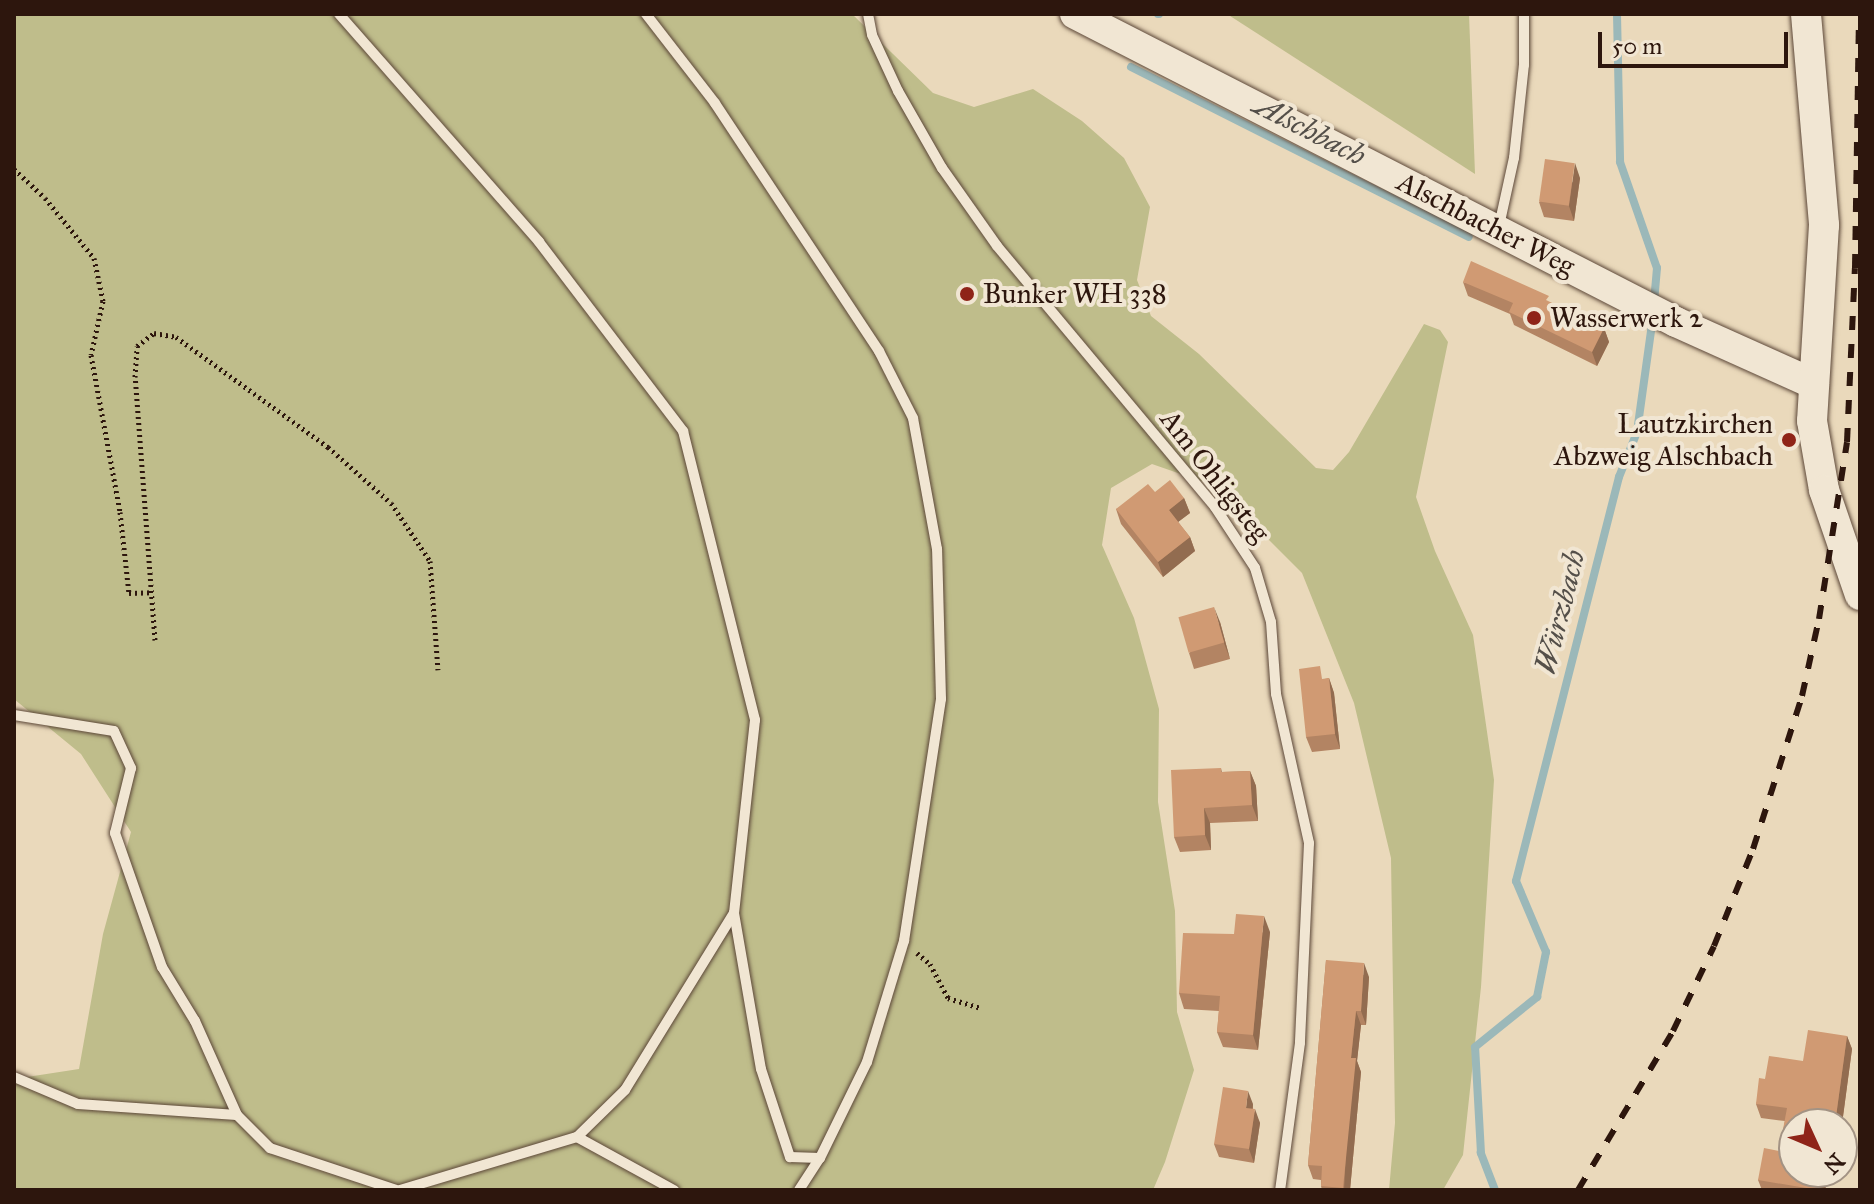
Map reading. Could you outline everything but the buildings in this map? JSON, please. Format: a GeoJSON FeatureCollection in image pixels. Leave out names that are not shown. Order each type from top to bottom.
{"type":"FeatureCollection","features":[{"type":"Feature","properties":{"kind":"street","name":"Alschbacher Weg"},"geometry":{"type":"LineString","coordinates":[[1075,14],[1676,322],[1814,384]]}},
{"type":"Feature","properties":{"kind":"street"},"geometry":{"type":"LineString","coordinates":[[1806,14],[1824,225],[1812,421],[1824,490],[1860,595]]}},
{"type":"Feature","properties":{"kind":"lane"},"geometry":{"type":"LineString","coordinates":[[339,14],[539,242],[683,431],[755,720],[734,913],[761,1069],[790,1157],[820,1158]]}},
{"type":"Feature","properties":{"kind":"lane"},"geometry":{"type":"LineString","coordinates":[[646,14],[715,103],[879,351],[913,418],[937,549],[941,699],[904,941],[867,1062],[820,1158],[799,1190]]}},
{"type":"Feature","properties":{"kind":"lane","name":"Am Ohligsteg"},"geometry":{"type":"LineString","coordinates":[[868,14],[872,35],[898,91],[942,168],[997,246],[1215,507],[1255,568],[1271,622],[1276,694],[1309,843],[1310,886],[1300,1043],[1280,1190]]}},
{"type":"Feature","properties":{"kind":"lane"},"geometry":{"type":"LineString","coordinates":[[1498,230],[1514,158],[1524,65],[1524,14]]}},
{"type":"Feature","properties":{"kind":"lane"},"geometry":{"type":"LineString","coordinates":[[14,715],[114,731],[131,768],[115,833],[162,967],[195,1021],[237,1115],[270,1148],[398,1190],[577,1137],[625,1090],[734,913]]}},
{"type":"Feature","properties":{"kind":"lane"},"geometry":{"type":"LineString","coordinates":[[14,1077],[78,1104],[237,1115]]}},
{"type":"Feature","properties":{"kind":"lane"},"geometry":{"type":"LineString","coordinates":[[577,1137],[674,1190]]}},
{"type":"Feature","properties":{"kind":"path"},"geometry":{"type":"LineString","coordinates":[[14,169],[45,198],[94,258],[103,301],[91,355],[120,512],[129,593],[153,592]]}},
{"type":"Feature","properties":{"kind":"path"},"geometry":{"type":"LineString","coordinates":[[155,640],[135,377],[137,346],[154,333],[176,337],[328,447],[391,503],[430,561],[438,670]]}},
{"type":"Feature","properties":{"kind":"path"},"geometry":{"type":"LineString","coordinates":[[904,941],[930,964],[948,998],[980,1008]]}},
{"type":"Feature","properties":{"kind":"shaded area"},"geometry":{"type":"Polygon","coordinates":[[[14,14],[852,14],[933,93],[974,107],[1033,89],[1082,121],[1124,158],[1150,207],[1137,280],[1151,316],[1199,354],[1316,468],[1333,470],[1349,452],[1424,324],[1440,330],[1448,342],[1416,497],[1435,551],[1473,635],[1494,780],[1481,987],[1463,1155],[1443,1190],[1389,1190],[1395,1123],[1391,858],[1354,703],[1302,573],[1215,486],[1152,464],[1111,488],[1102,545],[1134,618],[1159,709],[1158,802],[1175,911],[1177,1012],[1194,1070],[1153,1190],[14,1190],[14,1079],[79,1069],[103,934],[131,832],[81,754],[14,699],[14,14]]]}},
{"type":"Feature","properties":{"kind":"shaded area"},"geometry":{"type":"Polygon","coordinates":[[[1227,14],[1469,14],[1475,174],[1227,14]]]}},
{"type":"Feature","properties":{"kind":"waterway","name":"Würzbach"},"geometry":{"type":"LineString","coordinates":[[1617,14],[1620,162],[1657,268],[1654,303]]}},
{"type":"Feature","properties":{"kind":"waterway","name":"Alschbach"},"geometry":{"type":"LineString","coordinates":[[1131,67],[1469,237]]}},
{"type":"Feature","properties":{"kind":"waterway","name":"Würzbach"},"geometry":{"type":"LineString","coordinates":[[1495,1190],[1481,1153],[1475,1047],[1537,997],[1546,952],[1516,881],[1619,477],[1637,432],[1653,316]]}},
{"type":"Feature","properties":{"kind":"railway"},"geometry":{"type":"LineString","coordinates":[[1578,1190],[1673,1031],[1714,946],[1753,849],[1802,696],[1819,619],[1847,442],[1855,268],[1859,14]]}},
{"type":"Feature","properties":{"kind":"place","name":"Bunker WH 338"},"geometry":{"type":"Point","coordinates":[967,294]}},
{"type":"Feature","properties":{"kind":"place","name":"Wasserwerk 2"},"geometry":{"type":"Point","coordinates":[1534,318]}},
{"type":"Feature","properties":{"kind":"place","name":"Lautzkirchen Abzweig Alschbach"},"geometry":{"type":"Point","coordinates":[1789,440]}}]}
